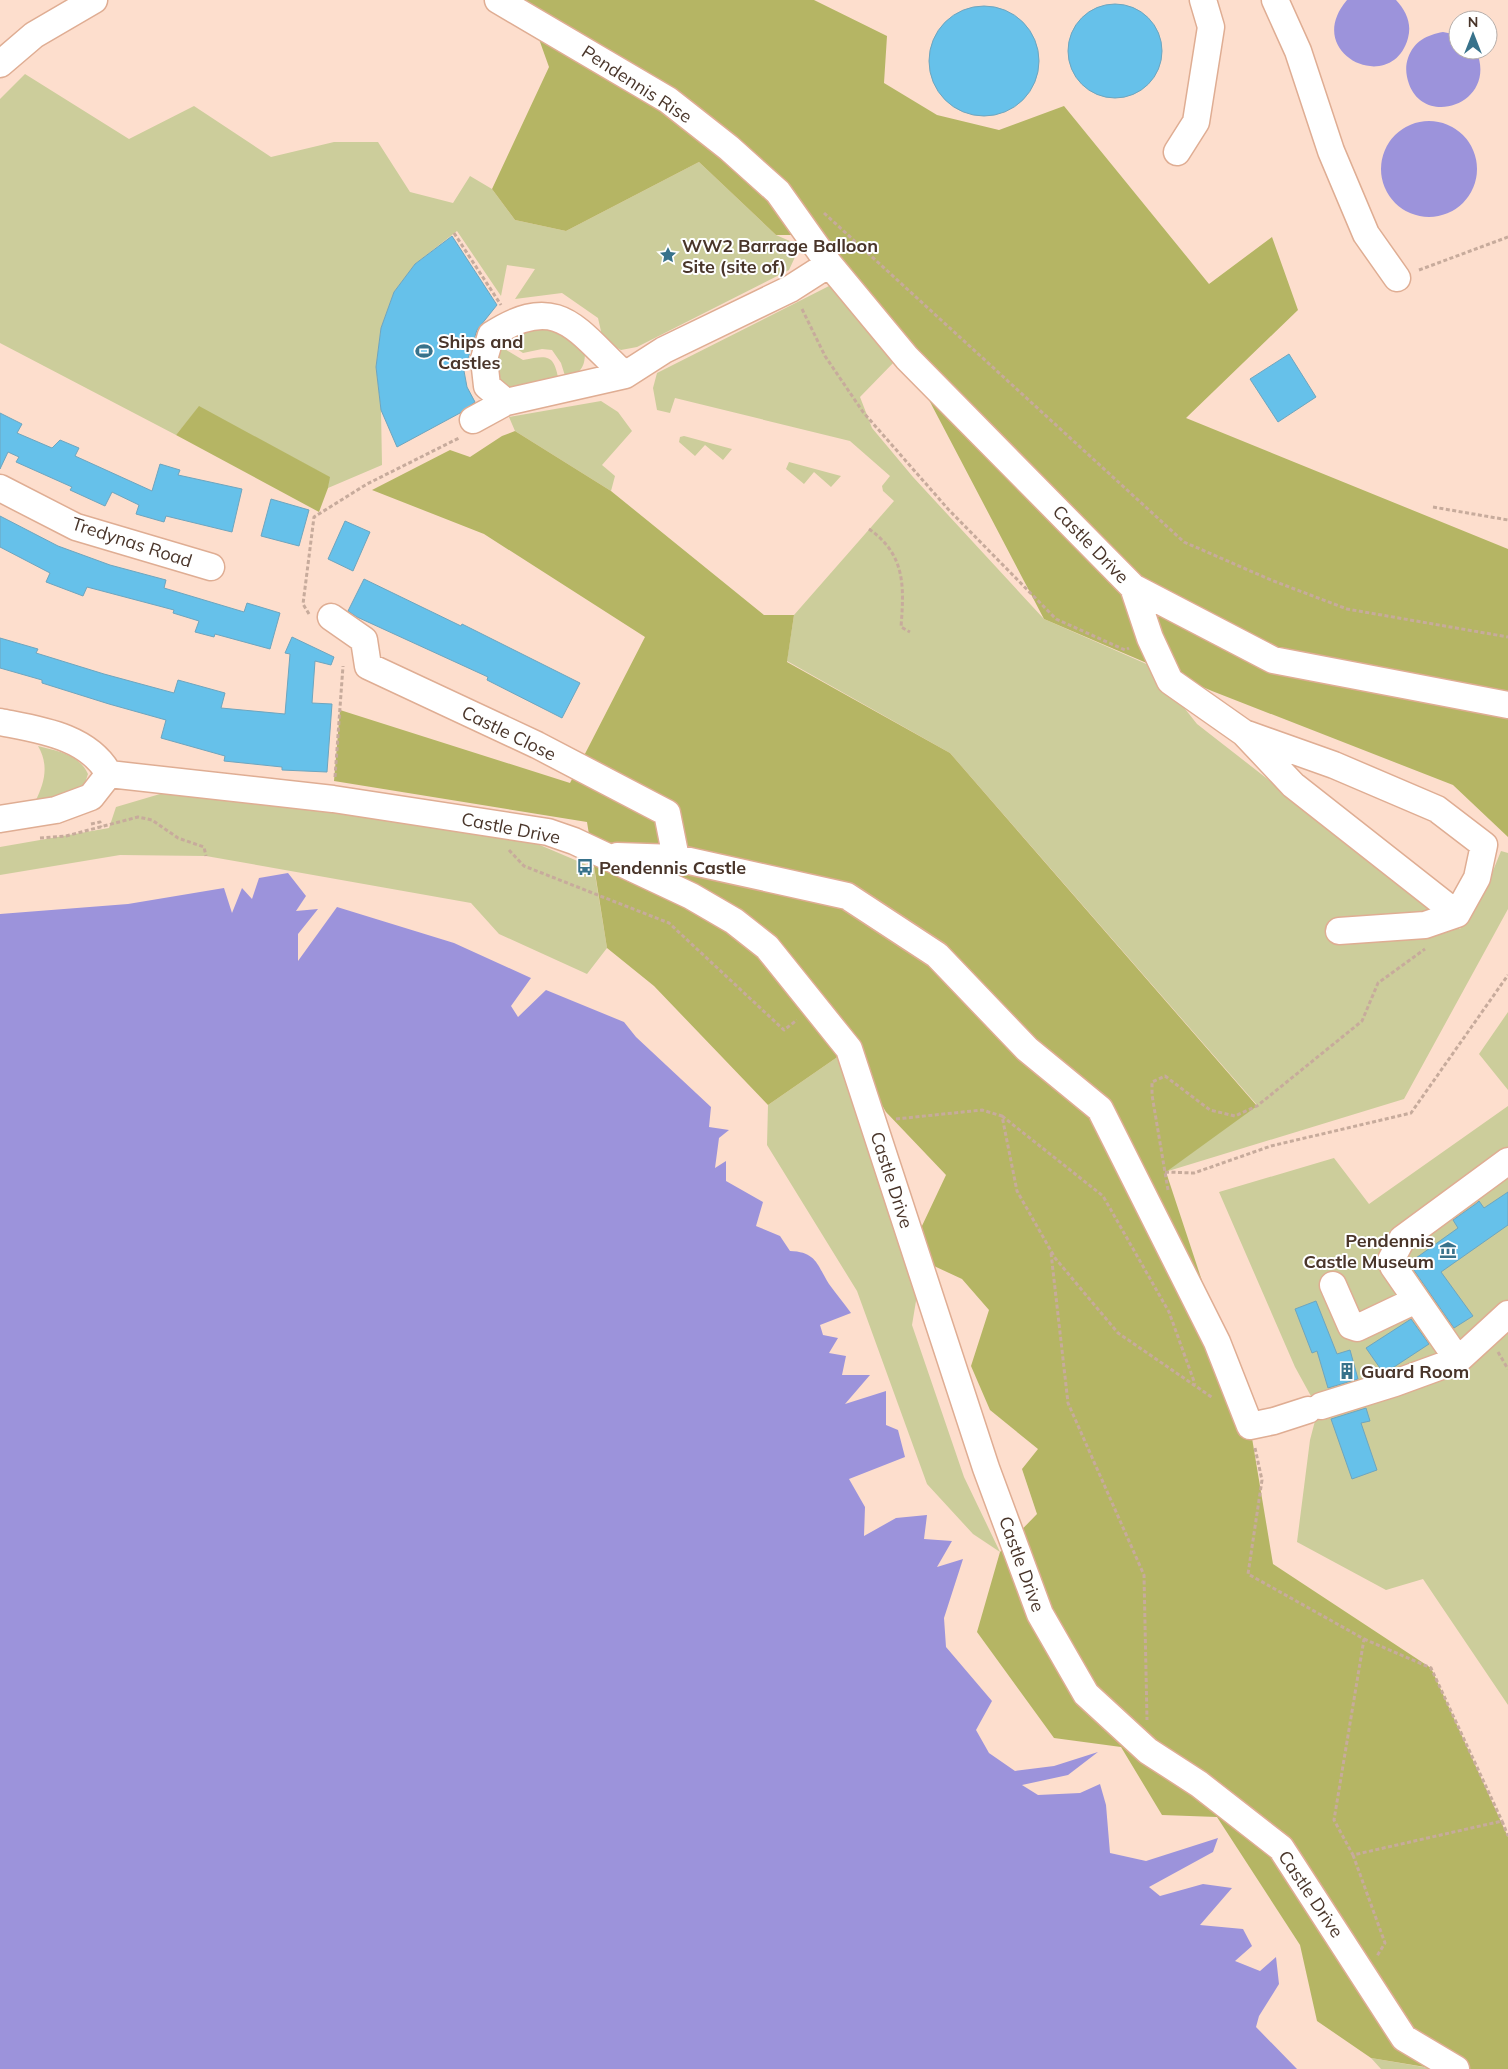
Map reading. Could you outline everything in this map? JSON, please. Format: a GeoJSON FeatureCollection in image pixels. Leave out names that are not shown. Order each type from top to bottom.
{"type":"FeatureCollection","features":[{"type":"Feature","properties":{"kind":"street"},"geometry":{"type":"LineString","coordinates":[[0,64],[34,35],[94,0]]}},
{"type":"Feature","properties":{"kind":"street","name":"Pendennis Rise"},"geometry":{"type":"LineString","coordinates":[[498,0],[668,100],[729,148],[788,203]]}},
{"type":"Feature","properties":{"kind":"street"},"geometry":{"type":"LineString","coordinates":[[1177,152],[1196,122],[1211,27],[1203,0]]}},
{"type":"Feature","properties":{"kind":"street"},"geometry":{"type":"LineString","coordinates":[[1275,0],[1298,51],[1331,151],[1366,234],[1397,278]]}},
{"type":"Feature","properties":{"kind":"street","name":"Castle Drive"},"geometry":{"type":"LineString","coordinates":[[788,203],[829,264],[907,358],[1133,587],[1273,660],[1508,706]]}},
{"type":"Feature","properties":{"kind":"street"},"geometry":{"type":"LineString","coordinates":[[473,420],[506,402],[625,375],[664,350],[790,289],[829,264]]}},
{"type":"Feature","properties":{"kind":"street"},"geometry":{"type":"LineString","coordinates":[[506,402],[487,386],[484,359],[491,337],[510,323],[534,315],[553,315],[569,322],[625,375]]}},
{"type":"Feature","properties":{"kind":"street","name":"Tredynas Road"},"geometry":{"type":"LineString","coordinates":[[0,488],[76,527],[211,567]]}},
{"type":"Feature","properties":{"kind":"street"},"geometry":{"type":"LineString","coordinates":[[1133,587],[1150,638],[1170,681],[1244,733],[1293,785],[1458,914]]}},
{"type":"Feature","properties":{"kind":"street","name":"Castle Close"},"geometry":{"type":"LineString","coordinates":[[323,619],[364,640],[368,666],[537,745],[667,813],[676,858]]}},
{"type":"Feature","properties":{"kind":"street"},"geometry":{"type":"LineString","coordinates":[[0,722],[44,731],[78,744],[94,753],[109,774],[91,797],[56,810],[0,819]]}},
{"type":"Feature","properties":{"kind":"street"},"geometry":{"type":"LineString","coordinates":[[1244,733],[1334,764],[1437,809],[1484,846],[1477,878],[1458,914],[1425,925],[1339,931]]}},
{"type":"Feature","properties":{"kind":"street","name":"Castle Drive"},"geometry":{"type":"LineString","coordinates":[[109,774],[333,799],[548,832],[574,841],[691,896],[734,921],[767,946],[849,1049],[957,1381],[1040,1614],[1086,1694],[1148,1751],[1198,1784],[1282,1848],[1404,2038],[1456,2069]]}},
{"type":"Feature","properties":{"kind":"street"},"geometry":{"type":"LineString","coordinates":[[604,855],[676,858],[847,896],[937,955],[1026,1049],[1100,1109],[1217,1342],[1250,1426],[1274,1422],[1395,1383],[1458,1360],[1508,1314]]}},
{"type":"Feature","properties":{"kind":"street"},"geometry":{"type":"LineString","coordinates":[[1458,1360],[1392,1266],[1391,1260],[1402,1239],[1508,1161]]}},
{"type":"Feature","properties":{"kind":"street"},"geometry":{"type":"LineString","coordinates":[[1334,1285],[1352,1326],[1357,1328],[1416,1300]]}},
{"type":"Feature","properties":{"kind":"path"},"geometry":{"type":"LineString","coordinates":[[788,203],[819,209],[1184,542],[1271,580],[1347,609],[1508,637]]}},
{"type":"Feature","properties":{"kind":"path"},"geometry":{"type":"LineString","coordinates":[[454,233],[494,295]]}},
{"type":"Feature","properties":{"kind":"path"},"geometry":{"type":"LineString","coordinates":[[1397,278],[1508,237]]}},
{"type":"Feature","properties":{"kind":"path"},"geometry":{"type":"LineString","coordinates":[[790,289],[825,356],[863,412],[948,509],[1056,619],[1125,650],[1150,638]]}},
{"type":"Feature","properties":{"kind":"path"},"geometry":{"type":"LineString","coordinates":[[323,619],[303,604],[314,517],[367,484],[470,433],[473,420]]}},
{"type":"Feature","properties":{"kind":"path"},"geometry":{"type":"LineString","coordinates":[[1433,507],[1508,520]]}},
{"type":"Feature","properties":{"kind":"path"},"geometry":{"type":"LineString","coordinates":[[869,529],[884,540],[896,562],[904,589],[901,627],[910,632]]}},
{"type":"Feature","properties":{"kind":"path"},"geometry":{"type":"LineString","coordinates":[[333,799],[344,662]]}},
{"type":"Feature","properties":{"kind":"path"},"geometry":{"type":"LineString","coordinates":[[38,838],[66,836],[138,818],[152,820],[178,838],[204,847],[206,856]]}},
{"type":"Feature","properties":{"kind":"path"},"geometry":{"type":"LineString","coordinates":[[100,822],[101,827]]}},
{"type":"Feature","properties":{"kind":"path"},"geometry":{"type":"LineString","coordinates":[[506,847],[524,866],[669,923],[784,1030],[816,1007]]}},
{"type":"Feature","properties":{"kind":"path"},"geometry":{"type":"LineString","coordinates":[[1168,1191],[1152,1095],[1152,1082],[1165,1076],[1210,1110],[1235,1116],[1257,1106],[1362,1021],[1378,983],[1430,945]]}},
{"type":"Feature","properties":{"kind":"path"},"geometry":{"type":"LineString","coordinates":[[1165,1172],[1194,1173],[1271,1146],[1411,1114],[1508,975]]}},
{"type":"Feature","properties":{"kind":"path"},"geometry":{"type":"LineString","coordinates":[[873,1122],[982,1110],[1002,1116],[1103,1196],[1169,1312],[1196,1385]]}},
{"type":"Feature","properties":{"kind":"path"},"geometry":{"type":"LineString","coordinates":[[1002,1116],[1017,1191],[1051,1250],[1118,1333],[1220,1403]]}},
{"type":"Feature","properties":{"kind":"path"},"geometry":{"type":"LineString","coordinates":[[1051,1250],[1068,1403],[1144,1576],[1148,1751]]}},
{"type":"Feature","properties":{"kind":"path"},"geometry":{"type":"LineString","coordinates":[[1250,1426],[1262,1480],[1248,1574],[1364,1639],[1431,1668],[1508,1836]]}},
{"type":"Feature","properties":{"kind":"path"},"geometry":{"type":"LineString","coordinates":[[1364,1639],[1334,1820],[1353,1855],[1385,1943],[1364,1976]]}},
{"type":"Feature","properties":{"kind":"path"},"geometry":{"type":"LineString","coordinates":[[1353,1855],[1502,1821]]}},
{"type":"Feature","properties":{"kind":"green space"},"geometry":{"type":"Polygon","coordinates":[[[25,74],[129,139],[194,106],[271,157],[334,142],[378,142],[410,192],[453,203],[470,176],[492,189],[515,220],[566,231],[699,162],[776,235],[792,242],[795,257],[789,270],[637,347],[621,350],[603,340],[598,318],[562,293],[515,299],[535,269],[507,265],[501,296],[457,231],[415,264],[394,292],[381,328],[376,367],[381,410],[382,465],[328,488],[329,477],[199,407],[176,435],[0,343],[0,99],[25,74]]]}},
{"type":"Feature","properties":{"kind":"green space"},"geometry":{"type":"Polygon","coordinates":[[[829,286],[897,359],[860,397],[872,428],[913,477],[1044,619],[1151,666],[1197,724],[1460,929],[1486,888],[1501,851],[1508,853],[1508,909],[1404,1099],[1165,1172],[1257,1105],[950,753],[787,661],[794,615],[894,501],[883,491],[882,486],[890,476],[850,441],[675,398],[670,413],[657,410],[653,388],[657,373],[829,286]]]}},
{"type":"Feature","properties":{"kind":"green space"},"geometry":{"type":"Polygon","coordinates":[[[546,321],[585,352],[581,369],[566,379],[561,363],[552,350],[542,349],[523,353],[502,339],[546,321]]]}},
{"type":"Feature","properties":{"kind":"green space"},"geometry":{"type":"Polygon","coordinates":[[[498,345],[523,360],[539,357],[549,359],[555,366],[559,382],[514,393],[491,372],[498,345]]]}},
{"type":"Feature","properties":{"kind":"green space"},"geometry":{"type":"Polygon","coordinates":[[[601,401],[618,412],[632,431],[602,465],[615,476],[611,491],[515,431],[509,417],[601,401]]]}},
{"type":"Feature","properties":{"kind":"green space"},"geometry":{"type":"Polygon","coordinates":[[[684,436],[732,449],[723,460],[705,445],[695,456],[679,442],[680,437],[684,436]]]}},
{"type":"Feature","properties":{"kind":"green space"},"geometry":{"type":"Polygon","coordinates":[[[789,462],[841,476],[831,487],[814,472],[804,484],[786,469],[789,462]]]}},
{"type":"Feature","properties":{"kind":"green space"},"geometry":{"type":"Polygon","coordinates":[[[38,746],[67,754],[79,762],[88,774],[84,786],[61,797],[35,802],[43,781],[45,767],[38,746]]]}},
{"type":"Feature","properties":{"kind":"green space"},"geometry":{"type":"Polygon","coordinates":[[[160,794],[204,795],[483,821],[594,868],[607,948],[587,974],[499,934],[471,903],[206,856],[120,855],[0,875],[0,847],[109,828],[116,807],[160,794]]]}},
{"type":"Feature","properties":{"kind":"green space"},"geometry":{"type":"Polygon","coordinates":[[[1508,1012],[1508,1090],[1479,1054],[1508,1012]]]}},
{"type":"Feature","properties":{"kind":"green space"},"geometry":{"type":"Polygon","coordinates":[[[849,1049],[917,1295],[912,1325],[964,1477],[1000,1552],[973,1534],[927,1484],[857,1291],[767,1145],[768,1105],[849,1049]]]}},
{"type":"Feature","properties":{"kind":"green space"},"geometry":{"type":"Polygon","coordinates":[[[1508,1106],[1508,1705],[1423,1579],[1386,1590],[1297,1542],[1310,1440],[1316,1417],[1312,1398],[1295,1367],[1219,1192],[1334,1158],[1369,1204],[1508,1106]]]}},
{"type":"Feature","properties":{"kind":"green space"},"geometry":{"type":"Polygon","coordinates":[[[1371,2058],[1435,2069],[1381,2069],[1371,2058]]]}},
{"type":"Feature","properties":{"kind":"shaded area"},"geometry":{"type":"Polygon","coordinates":[[[525,0],[814,0],[887,36],[884,83],[937,115],[999,130],[1064,106],[1209,284],[1272,237],[1298,310],[1186,418],[1508,549],[1508,837],[1453,785],[1212,691],[1044,619],[907,358],[819,235],[776,235],[699,162],[566,231],[515,220],[492,189],[549,67],[525,0]]]}},
{"type":"Feature","properties":{"kind":"shaded area"},"geometry":{"type":"Polygon","coordinates":[[[1347,0],[1396,0],[1403,8],[1409,22],[1408,38],[1399,56],[1385,65],[1370,66],[1354,61],[1342,51],[1335,37],[1336,20],[1347,0]]]}},
{"type":"Feature","properties":{"kind":"shaded area"},"geometry":{"type":"Polygon","coordinates":[[[1443,32],[1448,33],[1448,60],[1478,60],[1480,69],[1477,84],[1469,96],[1457,104],[1443,107],[1429,105],[1417,98],[1409,84],[1406,68],[1411,52],[1417,43],[1432,35],[1443,32]]]}},
{"type":"Feature","properties":{"kind":"shaded area"},"geometry":{"type":"Polygon","coordinates":[[[1429,121],[1447,125],[1463,135],[1473,151],[1477,169],[1473,187],[1463,203],[1447,213],[1429,217],[1411,213],[1395,203],[1385,187],[1381,169],[1385,151],[1395,135],[1411,125],[1429,121]]]}},
{"type":"Feature","properties":{"kind":"shaded area"},"geometry":{"type":"Polygon","coordinates":[[[199,406],[330,477],[319,512],[176,435],[199,406]]]}},
{"type":"Feature","properties":{"kind":"shaded area"},"geometry":{"type":"Polygon","coordinates":[[[515,431],[611,491],[764,615],[794,615],[787,662],[950,753],[1257,1106],[1166,1172],[1250,1426],[1273,1564],[1431,1668],[1508,1837],[1508,2069],[1437,2069],[1371,2058],[1317,2021],[1300,1945],[1217,1817],[1162,1815],[1121,1747],[1054,1738],[977,1632],[1000,1552],[1037,1514],[1022,1469],[1038,1449],[990,1410],[971,1366],[989,1310],[962,1279],[934,1266],[921,1228],[946,1175],[886,1112],[849,1049],[768,1105],[654,986],[607,948],[587,822],[334,781],[340,710],[570,783],[645,637],[484,534],[372,490],[450,450],[470,457],[502,436],[515,431]]]}},
{"type":"Feature","properties":{"kind":"shaded area"},"geometry":{"type":"Polygon","coordinates":[[[288,873],[306,896],[296,911],[318,909],[298,934],[298,961],[337,907],[454,943],[531,978],[511,1006],[518,1017],[546,990],[624,1022],[636,1037],[711,1107],[709,1127],[729,1130],[719,1138],[715,1168],[726,1161],[726,1181],[763,1202],[756,1226],[780,1236],[790,1251],[806,1254],[811,1257],[819,1265],[829,1284],[851,1313],[820,1325],[823,1335],[838,1338],[829,1353],[846,1356],[842,1375],[870,1375],[845,1404],[886,1391],[886,1425],[898,1430],[905,1457],[849,1479],[865,1507],[864,1536],[896,1518],[927,1515],[924,1539],[952,1541],[937,1567],[963,1559],[944,1618],[946,1647],[992,1701],[976,1730],[989,1753],[1015,1771],[1054,1766],[1098,1752],[1068,1775],[1022,1785],[1038,1795],[1080,1793],[1100,1784],[1106,1805],[1110,1853],[1146,1861],[1218,1838],[1213,1852],[1149,1887],[1160,1896],[1203,1884],[1232,1888],[1200,1925],[1243,1929],[1252,1946],[1235,1961],[1260,1971],[1276,1957],[1279,1984],[1259,2016],[1256,2027],[1297,2069],[0,2069],[0,914],[128,904],[224,888],[232,913],[242,888],[252,899],[259,878],[288,873]]]}},
{"type":"Feature","properties":{"kind":"building"},"geometry":{"type":"Polygon","coordinates":[[[1115,4],[1133,7],[1148,18],[1159,33],[1162,51],[1159,69],[1148,84],[1133,95],[1115,98],[1097,95],[1082,84],[1071,69],[1068,51],[1071,33],[1082,18],[1097,7],[1115,4]]]}},
{"type":"Feature","properties":{"kind":"building"},"geometry":{"type":"Polygon","coordinates":[[[984,6],[1005,10],[1023,22],[1035,40],[1039,61],[1035,82],[1023,100],[1005,112],[984,116],[963,112],[945,100],[933,82],[929,61],[933,40],[945,22],[963,10],[984,6]]]}},
{"type":"Feature","properties":{"kind":"building","name":"Ships and Castles"},"geometry":{"type":"Polygon","coordinates":[[[452,236],[497,305],[477,330],[464,371],[467,387],[475,402],[460,413],[397,447],[381,410],[376,367],[381,328],[394,292],[415,264],[452,236]]]}},
{"type":"Feature","properties":{"kind":"building"},"geometry":{"type":"Polygon","coordinates":[[[1289,354],[1316,397],[1278,422],[1250,379],[1289,354]]]}},
{"type":"Feature","properties":{"kind":"building"},"geometry":{"type":"Polygon","coordinates":[[[0,413],[22,424],[17,433],[52,448],[60,440],[79,448],[75,456],[152,491],[160,464],[180,470],[178,475],[242,489],[232,532],[166,516],[164,522],[136,514],[139,505],[112,492],[105,506],[70,490],[72,487],[16,462],[19,457],[8,452],[0,469],[0,413]]]}},
{"type":"Feature","properties":{"kind":"building"},"geometry":{"type":"Polygon","coordinates":[[[271,499],[309,510],[299,546],[261,536],[271,499]]]}},
{"type":"Feature","properties":{"kind":"building"},"geometry":{"type":"Polygon","coordinates":[[[0,516],[58,546],[110,565],[166,580],[164,588],[244,612],[247,603],[280,613],[270,649],[215,634],[214,637],[195,632],[199,621],[173,613],[174,610],[87,587],[83,596],[46,582],[50,573],[0,547],[0,516]]]}},
{"type":"Feature","properties":{"kind":"building"},"geometry":{"type":"Polygon","coordinates":[[[345,521],[370,532],[353,571],[328,559],[345,521]]]}},
{"type":"Feature","properties":{"kind":"building"},"geometry":{"type":"Polygon","coordinates":[[[364,579],[461,626],[462,624],[580,683],[562,718],[487,680],[488,677],[357,617],[348,611],[364,579]]]}},
{"type":"Feature","properties":{"kind":"building"},"geometry":{"type":"Polygon","coordinates":[[[292,637],[334,657],[331,665],[315,661],[312,703],[332,704],[327,772],[282,770],[282,767],[224,761],[225,756],[161,738],[166,720],[109,704],[42,683],[42,680],[0,668],[0,638],[38,649],[36,653],[174,693],[178,680],[225,693],[221,708],[285,714],[290,654],[285,653],[292,637]]]}},
{"type":"Feature","properties":{"kind":"building"},"geometry":{"type":"Polygon","coordinates":[[[1508,1192],[1508,1225],[1441,1272],[1473,1316],[1454,1328],[1409,1263],[1458,1228],[1453,1220],[1479,1201],[1484,1208],[1508,1192]]]}},
{"type":"Feature","properties":{"kind":"building"},"geometry":{"type":"Polygon","coordinates":[[[1316,1301],[1337,1354],[1350,1350],[1358,1379],[1328,1388],[1317,1351],[1312,1353],[1295,1309],[1316,1301]]]}},
{"type":"Feature","properties":{"kind":"building"},"geometry":{"type":"Polygon","coordinates":[[[1411,1319],[1429,1344],[1394,1367],[1382,1371],[1366,1348],[1411,1319]]]}},
{"type":"Feature","properties":{"kind":"building"},"geometry":{"type":"Polygon","coordinates":[[[1366,1408],[1370,1421],[1361,1423],[1377,1470],[1352,1479],[1331,1419],[1366,1408]]]}},
{"type":"Feature","properties":{"kind":"place","name":"WW2 Barrage Balloon Site (site of)"},"geometry":{"type":"Point","coordinates":[668,255]}},
{"type":"Feature","properties":{"kind":"place","name":"Ships and Castles"},"geometry":{"type":"Point","coordinates":[424,351]}},
{"type":"Feature","properties":{"kind":"place","name":"Pendennis Castle"},"geometry":{"type":"Point","coordinates":[585,867]}},
{"type":"Feature","properties":{"kind":"place","name":"Pendennis Castle Museum"},"geometry":{"type":"Point","coordinates":[1448,1250]}},
{"type":"Feature","properties":{"kind":"place","name":"Guard Room"},"geometry":{"type":"Point","coordinates":[1347,1371]}}]}
